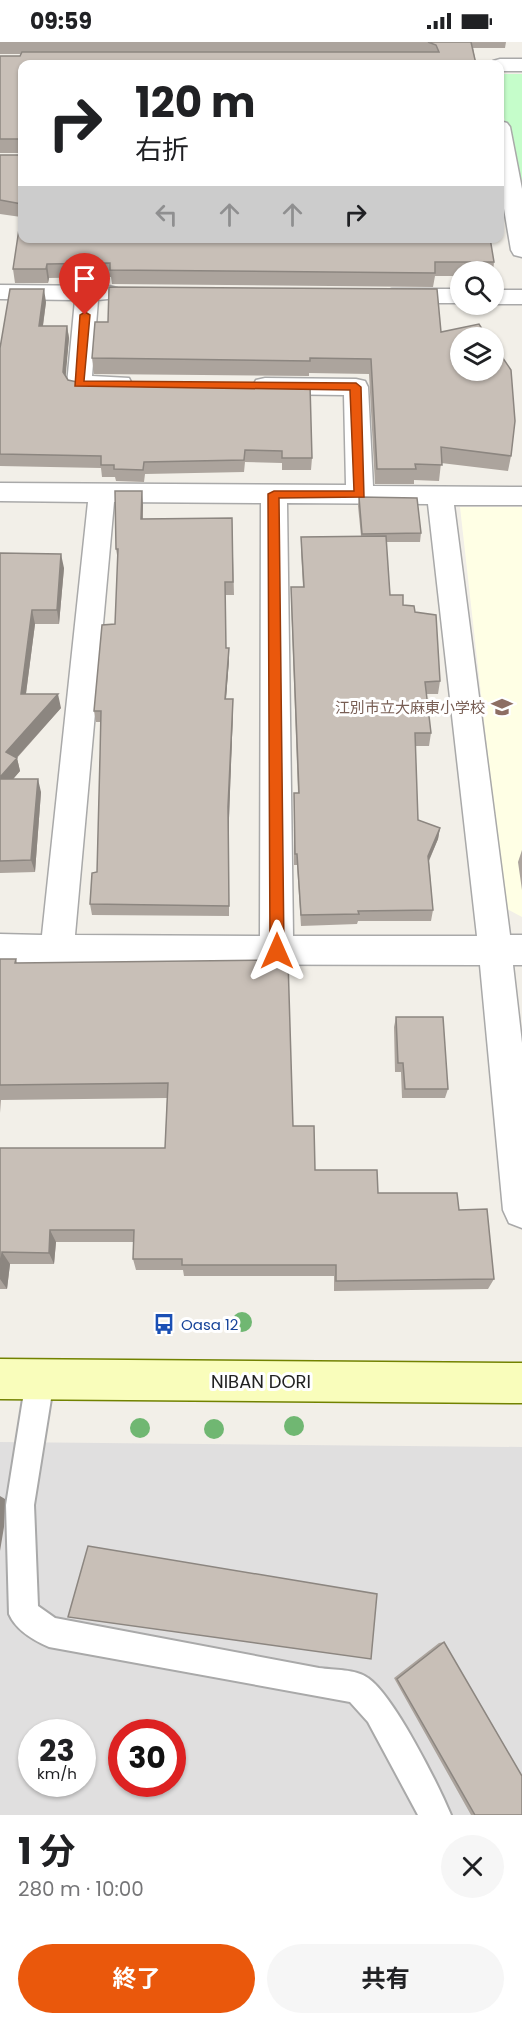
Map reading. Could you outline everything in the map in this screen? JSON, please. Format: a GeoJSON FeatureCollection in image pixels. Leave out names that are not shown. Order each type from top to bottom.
{"type":"FeatureCollection","features":[{"type":"Feature","properties":{"kind":"main road","name":"NIBAN DORI"},"geometry":{"type":"LineString","coordinates":[[0,1379],[522,1383]]}},
{"type":"Feature","properties":{"kind":"street"},"geometry":{"type":"LineString","coordinates":[[504,65],[522,65]]}},
{"type":"Feature","properties":{"kind":"street"},"geometry":{"type":"LineString","coordinates":[[504,169],[522,250]]}},
{"type":"Feature","properties":{"kind":"street"},"geometry":{"type":"LineString","coordinates":[[0,292],[134,293]]}},
{"type":"Feature","properties":{"kind":"street"},"geometry":{"type":"LineString","coordinates":[[87,293],[79,384],[148,385]]}},
{"type":"Feature","properties":{"kind":"street"},"geometry":{"type":"LineString","coordinates":[[367,295],[450,296]]}},
{"type":"Feature","properties":{"kind":"street"},"geometry":{"type":"LineString","coordinates":[[504,297],[522,297]]}},
{"type":"Feature","properties":{"kind":"street"},"geometry":{"type":"LineString","coordinates":[[240,386],[356,387],[360,495]]}},
{"type":"Feature","properties":{"kind":"street"},"geometry":{"type":"LineString","coordinates":[[0,492],[522,496]]}},
{"type":"Feature","properties":{"kind":"street"},"geometry":{"type":"LineString","coordinates":[[57,949],[102,493]]}},
{"type":"Feature","properties":{"kind":"street"},"geometry":{"type":"LineString","coordinates":[[274,494],[277,951]]}},
{"type":"Feature","properties":{"kind":"street"},"geometry":{"type":"LineString","coordinates":[[440,495],[509,950],[522,1210]]}},
{"type":"Feature","properties":{"kind":"street"},"geometry":{"type":"LineString","coordinates":[[0,949],[509,950]]}},
{"type":"Feature","properties":{"kind":"lane"},"geometry":{"type":"LineString","coordinates":[[40,1380],[20,1505],[24,1614],[49,1632],[319,1683],[357,1688],[379,1711],[435,1815]]}},
{"type":"Feature","properties":{"kind":"shaded area","name":"江別市立大麻東小学校"},"geometry":{"type":"Polygon","coordinates":[[[460,507],[522,507],[522,917],[505,908],[460,507]]]}},
{"type":"Feature","properties":{"kind":"shaded area"},"geometry":{"type":"Polygon","coordinates":[[[0,1442],[522,1447],[522,1815],[0,1815],[0,1442]]]}},
{"type":"Feature","properties":{"kind":"green space"},"geometry":{"type":"Polygon","coordinates":[[[504,74],[522,74],[522,204],[504,117],[504,74]]]}},
{"type":"Feature","properties":{"kind":"building"},"geometry":{"type":"Polygon","coordinates":[[[428,42],[471,42],[475,60],[18,60],[18,139],[0,139],[0,56],[20,56],[22,52],[439,52],[436,45],[428,42]]]}},
{"type":"Feature","properties":{"kind":"building"},"geometry":{"type":"Polygon","coordinates":[[[0,155],[18,155],[18,203],[0,200],[0,155]]]}},
{"type":"Feature","properties":{"kind":"building"},"geometry":{"type":"Polygon","coordinates":[[[18,236],[18,243],[491,243],[494,261],[435,262],[435,273],[110,270],[110,263],[47,264],[46,269],[13,269],[18,236]]]}},
{"type":"Feature","properties":{"kind":"building"},"geometry":{"type":"Polygon","coordinates":[[[109,287],[437,289],[441,332],[450,330],[450,381],[504,381],[504,360],[511,370],[515,421],[511,456],[441,447],[442,465],[415,464],[416,469],[377,469],[371,359],[310,358],[310,361],[92,358],[95,322],[108,322],[109,287]]]}},
{"type":"Feature","properties":{"kind":"building"},"geometry":{"type":"Polygon","coordinates":[[[10,289],[44,289],[39,326],[67,326],[63,372],[68,380],[77,382],[310,385],[312,458],[282,458],[282,451],[245,450],[244,460],[144,462],[143,470],[114,469],[114,465],[101,465],[101,456],[0,454],[0,348],[10,289]]]}},
{"type":"Feature","properties":{"kind":"building"},"geometry":{"type":"Polygon","coordinates":[[[479,324],[481,327],[465,327],[479,324]]]}},
{"type":"Feature","properties":{"kind":"building"},"geometry":{"type":"Polygon","coordinates":[[[115,491],[142,491],[141,519],[232,518],[233,582],[225,582],[226,648],[229,648],[225,699],[233,699],[228,807],[229,906],[90,904],[92,873],[97,872],[101,711],[94,711],[102,625],[115,624],[118,549],[116,549],[115,491]]]}},
{"type":"Feature","properties":{"kind":"building"},"geometry":{"type":"Polygon","coordinates":[[[359,497],[417,498],[421,533],[362,534],[359,497]]]}},
{"type":"Feature","properties":{"kind":"building"},"geometry":{"type":"Polygon","coordinates":[[[386,536],[390,595],[403,595],[403,605],[414,606],[415,612],[436,615],[440,681],[425,682],[431,733],[415,733],[418,820],[440,828],[428,856],[433,910],[358,911],[359,914],[301,915],[297,854],[295,854],[294,793],[299,793],[291,587],[304,587],[301,537],[386,536]]]}},
{"type":"Feature","properties":{"kind":"building"},"geometry":{"type":"Polygon","coordinates":[[[0,553],[61,554],[57,610],[32,610],[21,694],[58,694],[6,752],[17,758],[0,777],[0,553]]]}},
{"type":"Feature","properties":{"kind":"building"},"geometry":{"type":"Polygon","coordinates":[[[0,779],[38,779],[31,860],[0,861],[0,779]]]}},
{"type":"Feature","properties":{"kind":"building"},"geometry":{"type":"Polygon","coordinates":[[[0,959],[16,959],[15,963],[288,960],[293,1126],[314,1126],[315,1170],[377,1170],[378,1193],[457,1193],[459,1210],[487,1209],[494,1279],[336,1281],[336,1265],[182,1265],[182,1259],[133,1259],[134,1230],[50,1230],[49,1253],[2,1252],[0,1279],[0,1148],[165,1148],[168,1083],[0,1085],[0,959]]]}},
{"type":"Feature","properties":{"kind":"building"},"geometry":{"type":"Polygon","coordinates":[[[396,1017],[443,1017],[448,1089],[405,1089],[403,1063],[398,1063],[396,1017]]]}},
{"type":"Feature","properties":{"kind":"building"},"geometry":{"type":"Polygon","coordinates":[[[88,1546],[377,1594],[371,1659],[68,1617],[88,1546]]]}},
{"type":"Feature","properties":{"kind":"building"},"geometry":{"type":"Polygon","coordinates":[[[444,1642],[522,1776],[522,1815],[475,1815],[397,1679],[444,1642]]]}},
{"type":"Feature","properties":{"kind":"place","name":"江別市立大麻東小学校"},"geometry":{"type":"Point","coordinates":[502,707]}},
{"type":"Feature","properties":{"kind":"place","name":"Oasa 12"},"geometry":{"type":"Point","coordinates":[164,1324]}},
{"type":"Feature","properties":{"kind":"route"},"geometry":{"type":"LineString","coordinates":[[85,315],[79,384],[356,387],[360,495],[274,494],[277,951]]}}]}
